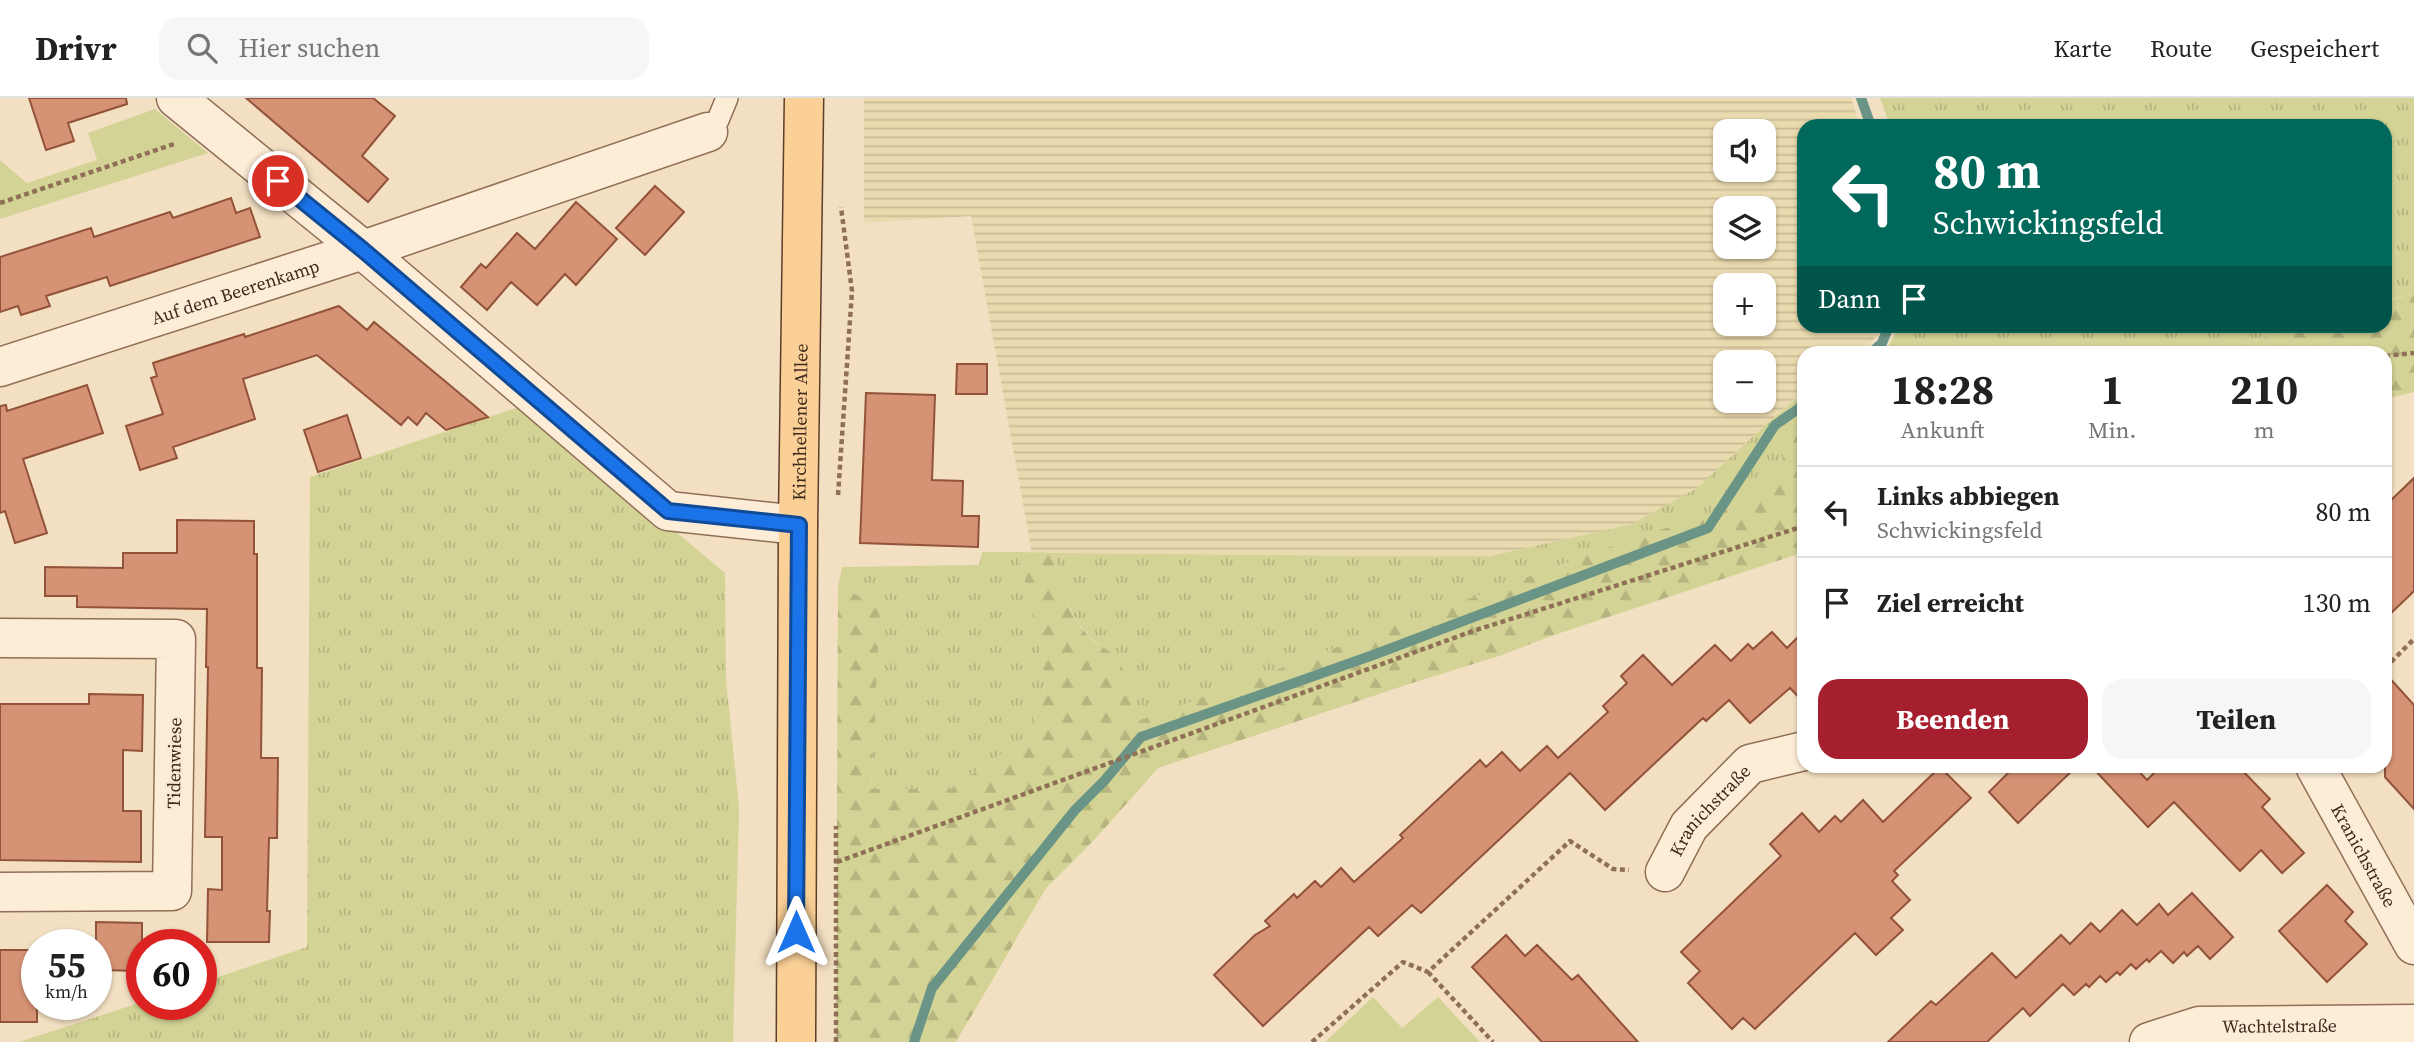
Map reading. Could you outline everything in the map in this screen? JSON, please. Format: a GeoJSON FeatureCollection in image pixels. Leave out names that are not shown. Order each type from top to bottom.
{"type":"FeatureCollection","features":[{"type":"Feature","properties":{"kind":"main road","name":"Kirchhellener Allee"},"geometry":{"type":"LineString","coordinates":[[796,1042],[804,98]]}},
{"type":"Feature","properties":{"kind":"street"},"geometry":{"type":"LineString","coordinates":[[177,98],[363,250],[668,511],[799,525]]}},
{"type":"Feature","properties":{"kind":"street","name":"Auf dem Beerenkamp"},"geometry":{"type":"LineString","coordinates":[[0,367],[363,250],[708,132]]}},
{"type":"Feature","properties":{"kind":"street","name":"Tidenwiese"},"geometry":{"type":"LineString","coordinates":[[0,638],[176,639],[172,891],[0,892]]}},
{"type":"Feature","properties":{"kind":"street","name":"Kranichstraße"},"geometry":{"type":"LineString","coordinates":[[1665,872],[1689,826],[1750,764],[1797,753]]}},
{"type":"Feature","properties":{"kind":"street","name":"Kranichstraße"},"geometry":{"type":"LineString","coordinates":[[2319,773],[2414,945]]}},
{"type":"Feature","properties":{"kind":"street","name":"Wachtelstraße"},"geometry":{"type":"LineString","coordinates":[[2149,1042],[2199,1026],[2414,1024]]}},
{"type":"Feature","properties":{"kind":"lane"},"geometry":{"type":"LineString","coordinates":[[708,132],[718,120],[727,98]]}},
{"type":"Feature","properties":{"kind":"path"},"geometry":{"type":"LineString","coordinates":[[0,203],[214,130]]}},
{"type":"Feature","properties":{"kind":"path"},"geometry":{"type":"LineString","coordinates":[[838,497],[852,291],[840,194]]}},
{"type":"Feature","properties":{"kind":"path"},"geometry":{"type":"LineString","coordinates":[[2392,355],[2414,353]]}},
{"type":"Feature","properties":{"kind":"path"},"geometry":{"type":"LineString","coordinates":[[837,862],[1473,631],[1797,528]]}},
{"type":"Feature","properties":{"kind":"path"},"geometry":{"type":"LineString","coordinates":[[2392,661],[2414,639]]}},
{"type":"Feature","properties":{"kind":"path"},"geometry":{"type":"LineString","coordinates":[[836,821],[836,1042]]}},
{"type":"Feature","properties":{"kind":"path"},"geometry":{"type":"LineString","coordinates":[[1428,972],[1570,841],[1613,869],[1665,872]]}},
{"type":"Feature","properties":{"kind":"path"},"geometry":{"type":"LineString","coordinates":[[1312,1042],[1404,962],[1428,972],[1493,1042]]}},
{"type":"Feature","properties":{"kind":"shaded area"},"geometry":{"type":"Polygon","coordinates":[[[864,98],[1851,98],[1858,119],[1797,119],[1797,333],[1878,333],[1867,346],[1797,346],[1797,397],[1697,488],[1632,524],[1487,557],[1032,553],[971,216],[864,223],[864,98]]]}},
{"type":"Feature","properties":{"kind":"green space"},"geometry":{"type":"Polygon","coordinates":[[[1880,98],[2414,98],[2414,293],[2392,299],[2392,119],[1888,119],[1880,98]]]}},
{"type":"Feature","properties":{"kind":"green space"},"geometry":{"type":"Polygon","coordinates":[[[155,109],[208,153],[0,219],[0,160],[27,183],[97,160],[88,133],[155,109]]]}},
{"type":"Feature","properties":{"kind":"green space"},"geometry":{"type":"Polygon","coordinates":[[[2414,293],[2414,392],[2392,397],[2392,346],[2233,346],[2279,333],[2392,333],[2392,300],[2414,293]]]}},
{"type":"Feature","properties":{"kind":"green space"},"geometry":{"type":"Polygon","coordinates":[[[1896,333],[2279,333],[2233,346],[1889,346],[1896,333]]]}},
{"type":"Feature","properties":{"kind":"green space"},"geometry":{"type":"Polygon","coordinates":[[[1796,398],[1797,554],[1158,768],[1096,838],[1046,888],[956,1042],[836,1042],[838,587],[880,605],[871,789],[951,789],[1027,736],[1046,687],[1038,636],[1018,552],[1053,553],[1072,612],[1086,633],[1117,659],[1124,673],[1138,721],[1642,535],[1757,501],[1783,458],[1769,422],[1796,398]]]}},
{"type":"Feature","properties":{"kind":"green space"},"geometry":{"type":"Polygon","coordinates":[[[525,405],[725,573],[726,679],[739,808],[733,1042],[19,1042],[87,1020],[112,1020],[112,1012],[126,1007],[126,1020],[217,1020],[217,978],[307,947],[310,477],[525,405]]]}},
{"type":"Feature","properties":{"kind":"green space"},"geometry":{"type":"Polygon","coordinates":[[[1769,422],[1783,458],[1757,501],[1642,535],[1137,722],[1120,664],[1078,622],[1063,589],[1053,553],[1487,557],[1632,524],[1697,488],[1769,422]]]}},
{"type":"Feature","properties":{"kind":"green space"},"geometry":{"type":"Polygon","coordinates":[[[982,552],[1018,552],[1038,636],[1046,687],[1027,736],[951,789],[871,789],[879,605],[838,587],[842,567],[979,565],[982,552]]]}},
{"type":"Feature","properties":{"kind":"green space"},"geometry":{"type":"Polygon","coordinates":[[[1373,997],[1402,1028],[1438,997],[1480,1042],[1325,1042],[1373,997]]]}},
{"type":"Feature","properties":{"kind":"building"},"geometry":{"type":"Polygon","coordinates":[[[29,98],[126,98],[127,104],[68,123],[74,141],[46,150],[29,98]]]}},
{"type":"Feature","properties":{"kind":"building"},"geometry":{"type":"Polygon","coordinates":[[[246,98],[373,98],[395,116],[362,156],[388,179],[368,202],[246,98]]]}},
{"type":"Feature","properties":{"kind":"building"},"geometry":{"type":"Polygon","coordinates":[[[655,186],[684,212],[645,255],[616,228],[655,186]]]}},
{"type":"Feature","properties":{"kind":"building"},"geometry":{"type":"Polygon","coordinates":[[[231,198],[236,213],[250,208],[260,237],[110,286],[107,277],[46,296],[50,306],[21,315],[18,306],[0,312],[0,257],[91,228],[94,237],[170,212],[173,218],[231,198]]]}},
{"type":"Feature","properties":{"kind":"building"},"geometry":{"type":"Polygon","coordinates":[[[576,202],[617,239],[576,285],[565,274],[537,305],[511,282],[487,310],[461,287],[481,264],[486,268],[517,233],[535,249],[576,202]]]}},
{"type":"Feature","properties":{"kind":"building"},"geometry":{"type":"Polygon","coordinates":[[[339,306],[367,330],[374,322],[488,417],[446,430],[426,413],[417,425],[408,417],[401,425],[317,355],[243,379],[255,419],[173,447],[177,458],[140,470],[126,426],[163,414],[151,378],[157,376],[153,363],[339,306]]]}},
{"type":"Feature","properties":{"kind":"building"},"geometry":{"type":"Polygon","coordinates":[[[957,364],[987,364],[987,394],[956,394],[957,364]]]}},
{"type":"Feature","properties":{"kind":"building"},"geometry":{"type":"Polygon","coordinates":[[[87,385],[103,433],[23,459],[47,533],[15,543],[5,511],[0,513],[0,406],[6,405],[7,411],[87,385]]]}},
{"type":"Feature","properties":{"kind":"building"},"geometry":{"type":"Polygon","coordinates":[[[866,393],[935,395],[932,480],[963,481],[962,516],[979,516],[978,547],[860,543],[866,393]]]}},
{"type":"Feature","properties":{"kind":"building"},"geometry":{"type":"Polygon","coordinates":[[[347,415],[361,458],[318,472],[304,430],[347,415]]]}},
{"type":"Feature","properties":{"kind":"building"},"geometry":{"type":"Polygon","coordinates":[[[2414,478],[2414,591],[2392,612],[2392,499],[2414,478]]]}},
{"type":"Feature","properties":{"kind":"building"},"geometry":{"type":"Polygon","coordinates":[[[177,520],[254,521],[254,554],[257,554],[257,668],[262,668],[261,758],[278,758],[277,838],[269,838],[269,942],[217,942],[217,929],[207,929],[208,889],[222,890],[222,837],[205,837],[207,609],[77,607],[77,596],[45,596],[45,567],[123,568],[123,553],[177,553],[177,520]]]}},
{"type":"Feature","properties":{"kind":"building"},"geometry":{"type":"Polygon","coordinates":[[[1772,632],[1787,648],[1797,638],[1797,696],[1790,688],[1750,723],[1729,700],[1706,721],[1703,718],[1605,810],[1570,773],[1421,913],[1412,905],[1378,936],[1369,927],[1263,1026],[1214,975],[1255,935],[1270,926],[1265,921],[1294,894],[1297,898],[1315,881],[1321,887],[1341,868],[1354,882],[1403,838],[1400,835],[1480,760],[1486,767],[1502,752],[1520,771],[1547,746],[1558,758],[1608,712],[1603,706],[1627,683],[1621,676],[1643,655],[1672,685],[1715,645],[1731,661],[1748,644],[1753,649],[1772,632]]]}},
{"type":"Feature","properties":{"kind":"building"},"geometry":{"type":"Polygon","coordinates":[[[2392,681],[2414,705],[2414,809],[2385,777],[2385,773],[2392,773],[2392,681]]]}},
{"type":"Feature","properties":{"kind":"building"},"geometry":{"type":"Polygon","coordinates":[[[89,694],[143,695],[142,751],[123,750],[123,811],[141,811],[141,862],[0,860],[0,704],[89,704],[89,694]]]}},
{"type":"Feature","properties":{"kind":"building"},"geometry":{"type":"Polygon","coordinates":[[[1934,773],[1946,773],[1971,798],[1894,871],[1898,875],[1892,881],[1910,900],[1891,918],[1903,930],[1876,955],[1855,933],[1755,1029],[1743,1018],[1732,1029],[1688,983],[1700,971],[1681,952],[1781,856],[1770,844],[1802,813],[1819,832],[1835,816],[1841,822],[1863,800],[1883,822],[1934,773]]]}},
{"type":"Feature","properties":{"kind":"building"},"geometry":{"type":"Polygon","coordinates":[[[2008,773],[2070,773],[2018,823],[1989,792],[2008,773]]]}},
{"type":"Feature","properties":{"kind":"building"},"geometry":{"type":"Polygon","coordinates":[[[2098,773],[2140,773],[2147,780],[2154,773],[2245,773],[2270,799],[2262,807],[2304,853],[2282,873],[2261,850],[2240,871],[2174,802],[2148,827],[2098,773]]]}},
{"type":"Feature","properties":{"kind":"building"},"geometry":{"type":"Polygon","coordinates":[[[2327,885],[2353,912],[2345,921],[2367,944],[2327,982],[2279,931],[2327,885]]]}},
{"type":"Feature","properties":{"kind":"building"},"geometry":{"type":"Polygon","coordinates":[[[2192,893],[2233,937],[2210,959],[2198,946],[2187,956],[2184,952],[2173,963],[2161,951],[2149,962],[2147,959],[2136,969],[2131,964],[2120,975],[2117,972],[2106,982],[2100,976],[2089,987],[2086,984],[2074,995],[2063,984],[2030,1016],[2023,1008],[1987,1042],[1888,1042],[1931,1001],[1936,1005],[1992,953],[2016,978],[2061,935],[2070,944],[2091,923],[2100,932],[2122,910],[2137,925],[2159,904],[2168,915],[2192,893]]]}},
{"type":"Feature","properties":{"kind":"building"},"geometry":{"type":"Polygon","coordinates":[[[96,922],[142,923],[142,929],[126,929],[126,971],[112,970],[112,929],[96,929],[96,922]]]}},
{"type":"Feature","properties":{"kind":"building"},"geometry":{"type":"Polygon","coordinates":[[[1506,935],[1525,956],[1537,945],[1572,980],[1578,975],[1638,1042],[1542,1042],[1472,967],[1506,935]]]}},
{"type":"Feature","properties":{"kind":"building"},"geometry":{"type":"Polygon","coordinates":[[[0,950],[21,950],[21,1020],[37,1022],[0,1022],[0,950]]]}},
{"type":"Feature","properties":{"kind":"waterway"},"geometry":{"type":"LineString","coordinates":[[1861,98],[1868,119]]}},
{"type":"Feature","properties":{"kind":"waterway"},"geometry":{"type":"LineString","coordinates":[[1879,346],[1886,333]]}},
{"type":"Feature","properties":{"kind":"waterway"},"geometry":{"type":"LineString","coordinates":[[914,1042],[932,988],[1075,810],[1105,780],[1141,737],[1376,654],[1708,528],[1775,425],[1797,410]]}},
{"type":"Feature","properties":{"kind":"route"},"geometry":{"type":"LineString","coordinates":[[278,181],[363,250],[668,511],[799,525],[796,932]]}}]}
